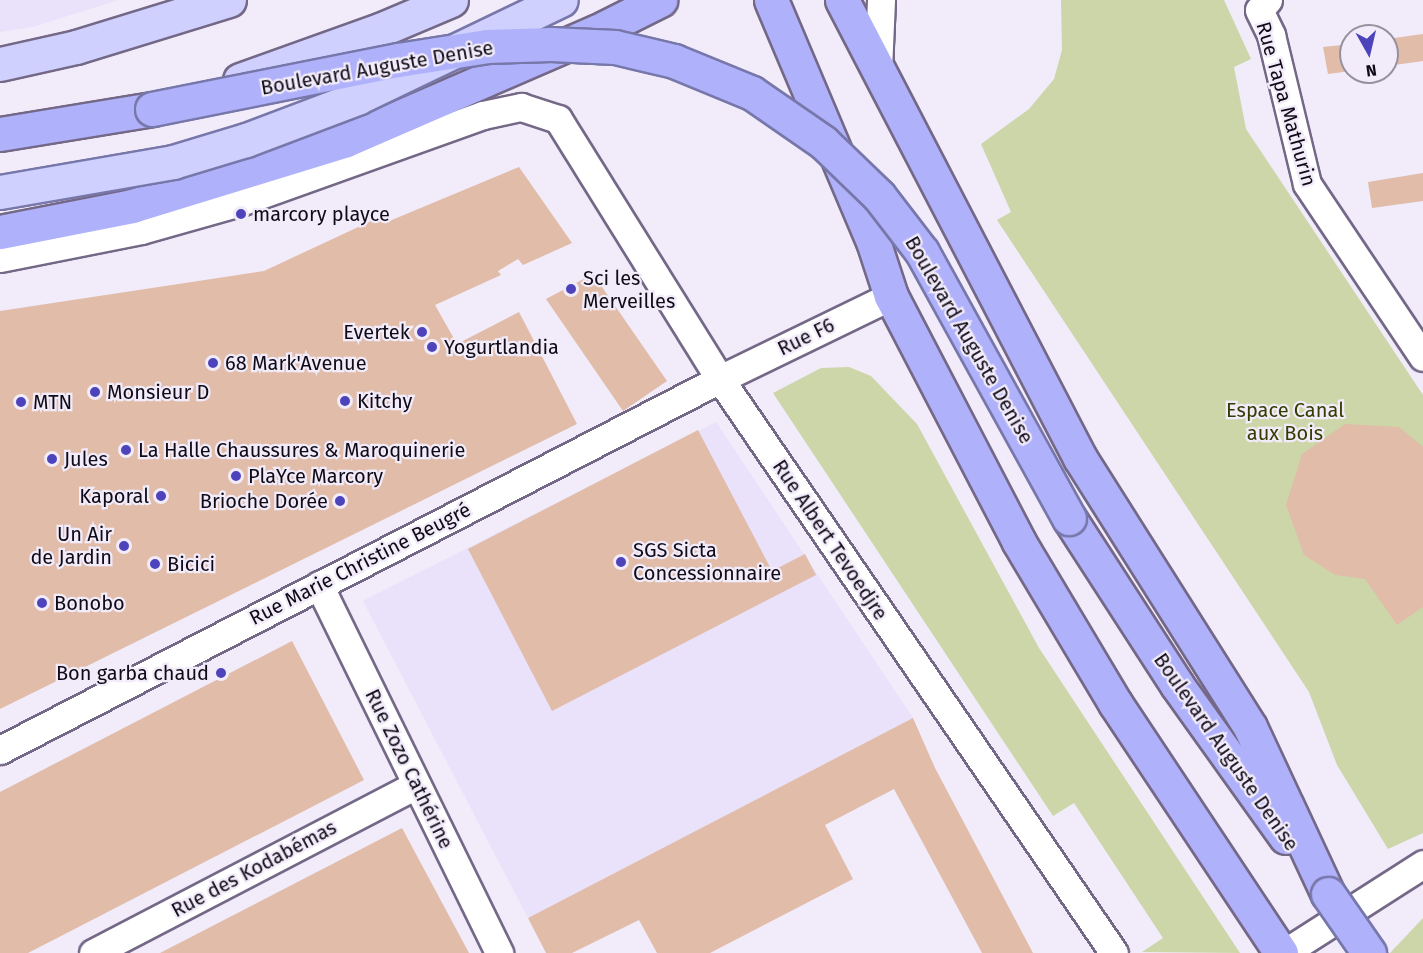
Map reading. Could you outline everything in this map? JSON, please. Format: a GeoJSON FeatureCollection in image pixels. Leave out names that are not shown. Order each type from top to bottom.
{"type":"FeatureCollection","features":[{"type":"Feature","properties":{"kind":"highway"},"geometry":{"type":"LineString","coordinates":[[0,232],[132,206],[346,140],[596,32],[660,0]]}},
{"type":"Feature","properties":{"kind":"highway"},"geometry":{"type":"LineString","coordinates":[[771,0],[873,241],[891,296],[1019,542],[1115,703],[1277,946]]}},
{"type":"Feature","properties":{"kind":"highway","name":"Boulevard Auguste Denise"},"geometry":{"type":"LineString","coordinates":[[842,0],[1080,458],[1250,727],[1328,894]]}},
{"type":"Feature","properties":{"kind":"highway","name":"Boulevard Auguste Denise"},"geometry":{"type":"LineString","coordinates":[[0,134],[152,109],[409,58],[487,46],[551,44],[615,47],[674,61],[752,93],[823,142],[879,196],[922,252],[1070,518],[1177,685],[1369,953]]}},
{"type":"Feature","properties":{"kind":"main road"},"geometry":{"type":"LineString","coordinates":[[0,64],[76,47],[229,0]]}},
{"type":"Feature","properties":{"kind":"main road"},"geometry":{"type":"LineString","coordinates":[[152,109],[286,65],[451,0]]}},
{"type":"Feature","properties":{"kind":"main road"},"geometry":{"type":"LineString","coordinates":[[0,192],[173,162],[246,140],[357,98],[561,0]]}},
{"type":"Feature","properties":{"kind":"street"},"geometry":{"type":"LineString","coordinates":[[878,69],[881,0]]}},
{"type":"Feature","properties":{"kind":"street","name":"Rue Tapa Mathurin"},"geometry":{"type":"LineString","coordinates":[[1261,3],[1314,198],[1423,357]]}},
{"type":"Feature","properties":{"kind":"street","name":"Rue Albert Tevoedjre"},"geometry":{"type":"LineString","coordinates":[[0,258],[141,230],[240,202],[483,115],[521,107],[558,119],[720,379],[1114,953]]}},
{"type":"Feature","properties":{"kind":"street","name":"Rue F6"},"geometry":{"type":"LineString","coordinates":[[720,379],[891,296]]}},
{"type":"Feature","properties":{"kind":"street","name":"Rue Marie Christine Beugré"},"geometry":{"type":"LineString","coordinates":[[0,750],[720,379]]}},
{"type":"Feature","properties":{"kind":"street","name":"Rue Zozo Cathérine"},"geometry":{"type":"LineString","coordinates":[[320,585],[499,953]]}},
{"type":"Feature","properties":{"kind":"street","name":"Rue des Kodabémas"},"geometry":{"type":"LineString","coordinates":[[93,953],[416,785]]}},
{"type":"Feature","properties":{"kind":"street"},"geometry":{"type":"LineString","coordinates":[[1277,946],[1423,864]]}},
{"type":"Feature","properties":{"kind":"shaded area"},"geometry":{"type":"Polygon","coordinates":[[[0,0],[119,0],[32,27],[0,32],[0,0]]]}},
{"type":"Feature","properties":{"kind":"shaded area"},"geometry":{"type":"Polygon","coordinates":[[[716,422],[913,718],[528,918],[363,601],[716,422]]]}},
{"type":"Feature","properties":{"kind":"green space","name":"Espace Canal aux Bois"},"geometry":{"type":"Polygon","coordinates":[[[1061,0],[1224,0],[1251,59],[1234,67],[1246,129],[1423,395],[1423,833],[1388,849],[1337,765],[1309,692],[997,220],[1011,212],[981,144],[1029,109],[1054,79],[1062,50],[1061,0]]]}},
{"type":"Feature","properties":{"kind":"green space"},"geometry":{"type":"Polygon","coordinates":[[[849,367],[871,376],[917,424],[1039,648],[1240,953],[1142,952],[1163,938],[1074,803],[1053,816],[773,393],[821,368],[849,367]]]}},
{"type":"Feature","properties":{"kind":"green space"},"geometry":{"type":"Polygon","coordinates":[[[1423,918],[1423,953],[1390,953],[1423,918]]]}},
{"type":"Feature","properties":{"kind":"building"},"geometry":{"type":"Polygon","coordinates":[[[1423,34],[1423,61],[1399,64],[1399,37],[1423,34]]]}},
{"type":"Feature","properties":{"kind":"building"},"geometry":{"type":"Polygon","coordinates":[[[1339,45],[1339,73],[1328,74],[1323,47],[1339,45]]]}},
{"type":"Feature","properties":{"kind":"building","name":"PlaYce Marcory"},"geometry":{"type":"Polygon","coordinates":[[[519,167],[572,243],[523,265],[518,259],[498,271],[501,275],[435,305],[457,344],[519,312],[577,424],[0,709],[0,311],[264,271],[384,215],[387,222],[519,167]]]}},
{"type":"Feature","properties":{"kind":"building"},"geometry":{"type":"Polygon","coordinates":[[[1423,173],[1423,201],[1372,208],[1368,182],[1423,173]]]}},
{"type":"Feature","properties":{"kind":"building"},"geometry":{"type":"Polygon","coordinates":[[[593,274],[667,381],[623,411],[546,299],[593,274]]]}},
{"type":"Feature","properties":{"kind":"building"},"geometry":{"type":"Polygon","coordinates":[[[1345,424],[1399,427],[1423,447],[1423,607],[1397,625],[1365,579],[1335,575],[1304,555],[1286,505],[1302,454],[1345,424]]]}},
{"type":"Feature","properties":{"kind":"building","name":"SGS Sicta Concessionnaire"},"geometry":{"type":"Polygon","coordinates":[[[698,430],[772,571],[805,554],[816,575],[552,711],[468,549],[698,430]]]}},
{"type":"Feature","properties":{"kind":"building"},"geometry":{"type":"Polygon","coordinates":[[[292,641],[364,780],[28,953],[0,953],[0,792],[292,641]]]}},
{"type":"Feature","properties":{"kind":"building"},"geometry":{"type":"Polygon","coordinates":[[[913,718],[935,768],[1033,953],[982,953],[894,789],[825,825],[853,879],[710,953],[657,953],[639,920],[572,953],[546,953],[528,918],[913,718]]]}},
{"type":"Feature","properties":{"kind":"building"},"geometry":{"type":"Polygon","coordinates":[[[402,828],[469,953],[160,953],[402,828]]]}},
{"type":"Feature","properties":{"kind":"place","name":"marcory playce"},"geometry":{"type":"Point","coordinates":[241,214]}},
{"type":"Feature","properties":{"kind":"place","name":"Sci les Merveilles"},"geometry":{"type":"Point","coordinates":[571,289]}},
{"type":"Feature","properties":{"kind":"place","name":"Evertek"},"geometry":{"type":"Point","coordinates":[422,332]}},
{"type":"Feature","properties":{"kind":"place","name":"Yogurtlandia"},"geometry":{"type":"Point","coordinates":[432,347]}},
{"type":"Feature","properties":{"kind":"place","name":"68 Mark'Avenue"},"geometry":{"type":"Point","coordinates":[213,363]}},
{"type":"Feature","properties":{"kind":"place","name":"Monsieur D"},"geometry":{"type":"Point","coordinates":[95,392]}},
{"type":"Feature","properties":{"kind":"place","name":"Kitchy"},"geometry":{"type":"Point","coordinates":[345,401]}},
{"type":"Feature","properties":{"kind":"place","name":"MTN"},"geometry":{"type":"Point","coordinates":[21,402]}},
{"type":"Feature","properties":{"kind":"place","name":"La Halle Chaussures & Maroquinerie"},"geometry":{"type":"Point","coordinates":[126,450]}},
{"type":"Feature","properties":{"kind":"place","name":"Jules"},"geometry":{"type":"Point","coordinates":[52,459]}},
{"type":"Feature","properties":{"kind":"place","name":"PlaYce Marcory"},"geometry":{"type":"Point","coordinates":[236,476]}},
{"type":"Feature","properties":{"kind":"place","name":"Kaporal"},"geometry":{"type":"Point","coordinates":[161,496]}},
{"type":"Feature","properties":{"kind":"place","name":"Brioche Dorée"},"geometry":{"type":"Point","coordinates":[340,501]}},
{"type":"Feature","properties":{"kind":"place","name":"Un Air de Jardin"},"geometry":{"type":"Point","coordinates":[124,546]}},
{"type":"Feature","properties":{"kind":"place","name":"SGS Sicta Concessionnaire"},"geometry":{"type":"Point","coordinates":[621,562]}},
{"type":"Feature","properties":{"kind":"place","name":"Bicici"},"geometry":{"type":"Point","coordinates":[155,564]}},
{"type":"Feature","properties":{"kind":"place","name":"Bonobo"},"geometry":{"type":"Point","coordinates":[42,603]}},
{"type":"Feature","properties":{"kind":"place","name":"Bon garba chaud"},"geometry":{"type":"Point","coordinates":[221,673]}}]}
